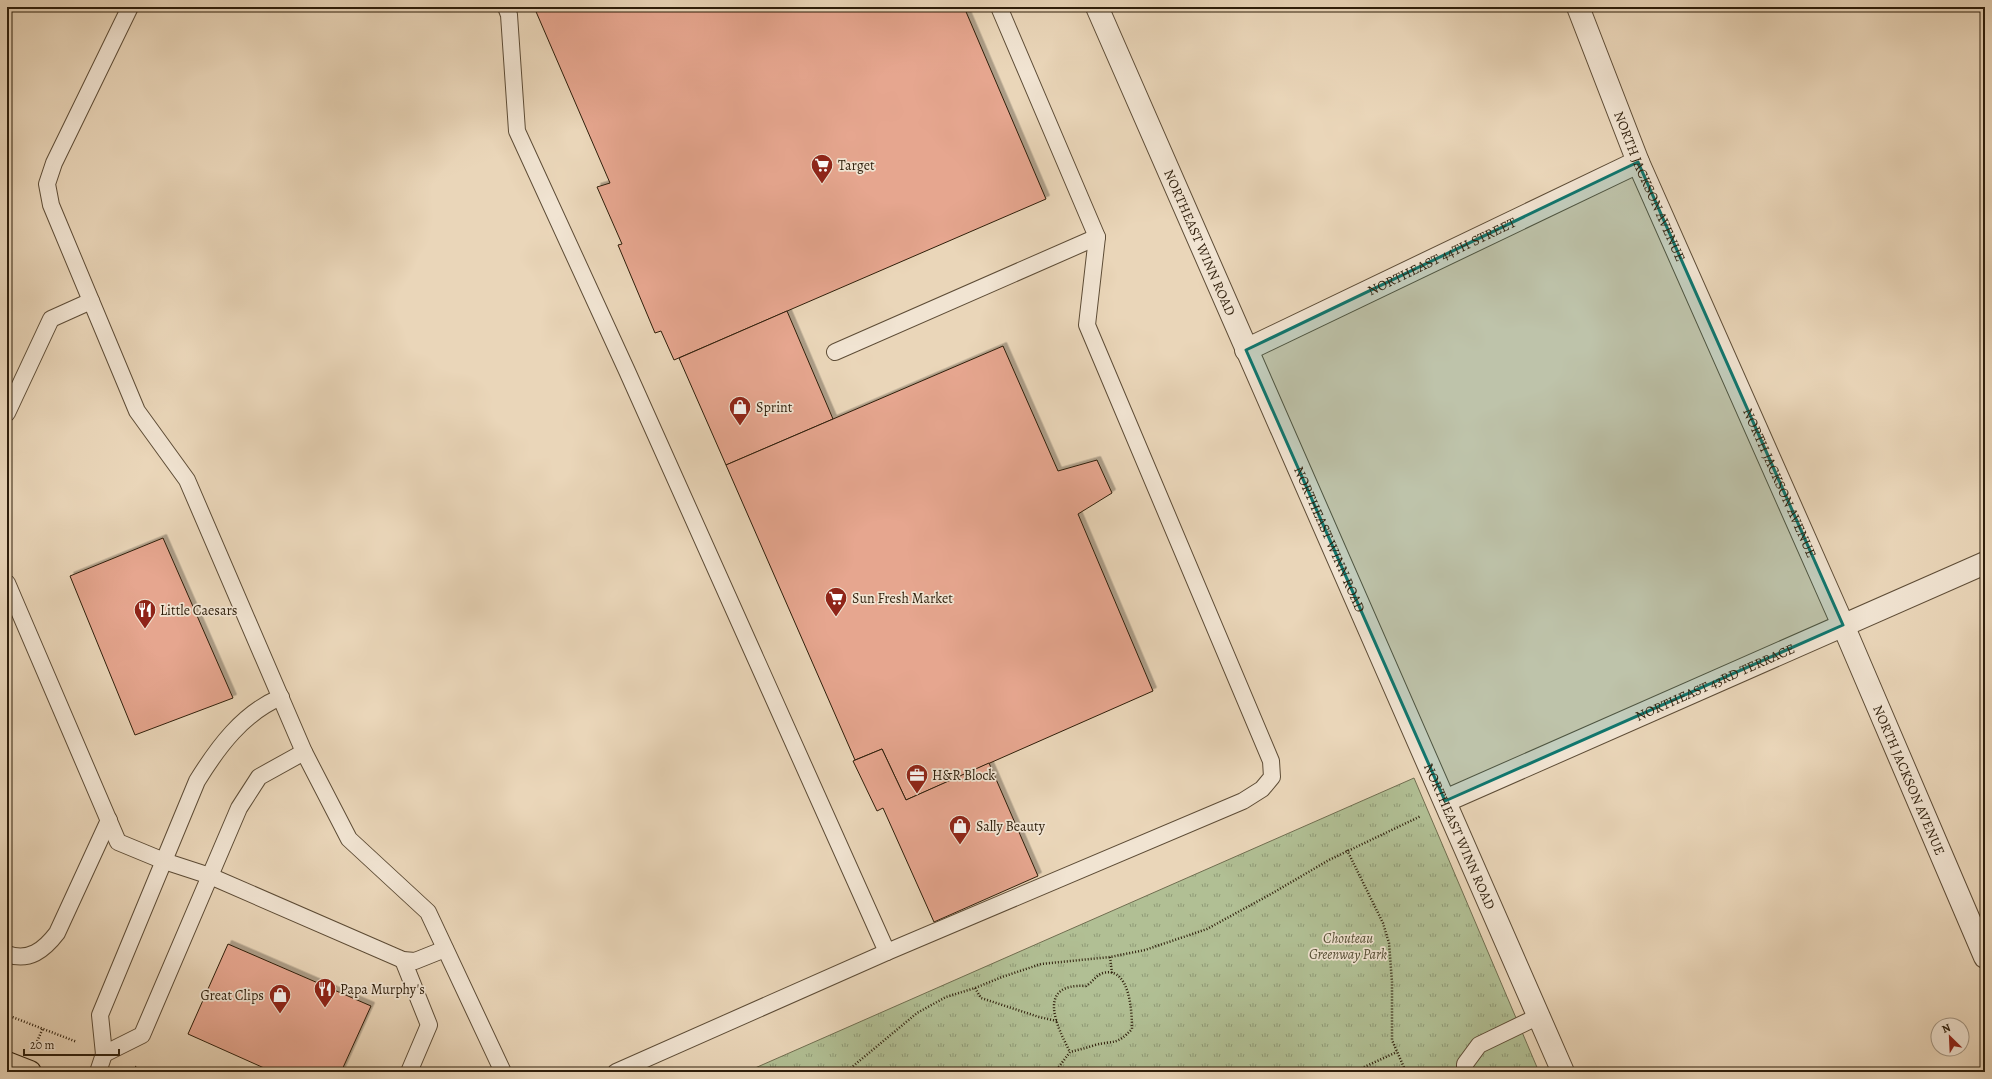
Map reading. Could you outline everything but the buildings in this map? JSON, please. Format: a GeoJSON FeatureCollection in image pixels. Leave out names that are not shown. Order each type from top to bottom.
{"type":"FeatureCollection","features":[{"type":"Feature","properties":{"kind":"main road"},"geometry":{"type":"LineString","coordinates":[[7,1063],[30,1072]]}},
{"type":"Feature","properties":{"kind":"street","name":"NORTHEAST WINN ROAD"},"geometry":{"type":"LineString","coordinates":[[1097,7],[1563,1072]]}},
{"type":"Feature","properties":{"kind":"street","name":"NORTH JACKSON AVENUE"},"geometry":{"type":"LineString","coordinates":[[1580,8],[1638,162],[1843,625],[1985,957]]}},
{"type":"Feature","properties":{"kind":"street","name":"NORTHEAST 44TH STREET"},"geometry":{"type":"LineString","coordinates":[[1246,350],[1638,162]]}},
{"type":"Feature","properties":{"kind":"street","name":"NORTHEAST 43RD TERRACE"},"geometry":{"type":"LineString","coordinates":[[1445,801],[1985,563]]}},
{"type":"Feature","properties":{"kind":"lane"},"geometry":{"type":"LineString","coordinates":[[130,7],[54,163],[47,184],[51,205],[137,410],[187,480],[304,752],[349,839],[428,912],[503,1072]]}},
{"type":"Feature","properties":{"kind":"lane"},"geometry":{"type":"LineString","coordinates":[[506,7],[509,15],[517,131],[630,378],[887,952]]}},
{"type":"Feature","properties":{"kind":"lane"},"geometry":{"type":"LineString","coordinates":[[616,1072],[887,952],[1243,801],[1262,789],[1272,777],[1271,761],[1087,325],[1097,237],[999,7]]}},
{"type":"Feature","properties":{"kind":"lane"},"geometry":{"type":"LineString","coordinates":[[835,352],[1097,237]]}},
{"type":"Feature","properties":{"kind":"lane"},"geometry":{"type":"LineString","coordinates":[[7,413],[51,320],[91,301]]}},
{"type":"Feature","properties":{"kind":"lane"},"geometry":{"type":"LineString","coordinates":[[7,583],[118,842],[164,861],[210,876],[403,960],[416,961],[445,949]]}},
{"type":"Feature","properties":{"kind":"lane"},"geometry":{"type":"LineString","coordinates":[[98,1072],[104,1054],[100,1015],[197,781],[218,748],[239,726],[265,704],[280,697]]}},
{"type":"Feature","properties":{"kind":"lane"},"geometry":{"type":"LineString","coordinates":[[104,1054],[142,1035],[239,808],[259,777],[304,752]]}},
{"type":"Feature","properties":{"kind":"lane"},"geometry":{"type":"LineString","coordinates":[[7,954],[14,956],[33,956],[46,948],[57,934],[109,820]]}},
{"type":"Feature","properties":{"kind":"lane"},"geometry":{"type":"LineString","coordinates":[[403,960],[429,1025],[409,1072]]}},
{"type":"Feature","properties":{"kind":"lane"},"geometry":{"type":"LineString","coordinates":[[1465,1072],[1465,1064],[1480,1045],[1539,1016]]}},
{"type":"Feature","properties":{"kind":"path"},"geometry":{"type":"LineString","coordinates":[[846,1072],[929,1005],[946,997],[1041,964],[1110,957],[1145,950],[1207,929],[1238,913],[1309,870],[1347,850],[1433,810],[1445,801]]}},
{"type":"Feature","properties":{"kind":"path"},"geometry":{"type":"LineString","coordinates":[[1347,850],[1383,923],[1389,943],[1392,982],[1392,1040],[1406,1072]]}},
{"type":"Feature","properties":{"kind":"path"},"geometry":{"type":"LineString","coordinates":[[1110,957],[1112,973]]}},
{"type":"Feature","properties":{"kind":"path"},"geometry":{"type":"LineString","coordinates":[[1055,1072],[1070,1052],[1097,1045],[1113,1044],[1125,1037],[1132,1029],[1131,1002],[1121,979],[1112,973],[1103,973],[1086,986],[1070,986],[1057,993],[1054,1002],[1057,1021],[1061,1034],[1070,1052]]}},
{"type":"Feature","properties":{"kind":"path"},"geometry":{"type":"LineString","coordinates":[[975,988],[981,998],[1038,1017],[1057,1021]]}},
{"type":"Feature","properties":{"kind":"path"},"geometry":{"type":"LineString","coordinates":[[1353,1072],[1398,1052]]}},
{"type":"Feature","properties":{"kind":"highlighted area"},"geometry":{"type":"Polygon","coordinates":[[[1638,162],[1843,625],[1445,801],[1246,350],[1638,162]]]}},
{"type":"Feature","properties":{"kind":"green space","name":"Chouteau Greenway Park"},"geometry":{"type":"Polygon","coordinates":[[[1414,778],[1539,1072],[746,1072],[1414,778]]]}},
{"type":"Feature","properties":{"kind":"place","name":"Target"},"geometry":{"type":"Point","coordinates":[822,184]}},
{"type":"Feature","properties":{"kind":"place","name":"Sprint"},"geometry":{"type":"Point","coordinates":[740,426]}},
{"type":"Feature","properties":{"kind":"place","name":"Sun Fresh Market"},"geometry":{"type":"Point","coordinates":[836,618]}},
{"type":"Feature","properties":{"kind":"place","name":"Little Caesars"},"geometry":{"type":"Point","coordinates":[145,630]}},
{"type":"Feature","properties":{"kind":"place","name":"H&R Block"},"geometry":{"type":"Point","coordinates":[917,794]}},
{"type":"Feature","properties":{"kind":"place","name":"Sally Beauty"},"geometry":{"type":"Point","coordinates":[960,846]}},
{"type":"Feature","properties":{"kind":"place","name":"Papa Murphy's"},"geometry":{"type":"Point","coordinates":[325,1008]}},
{"type":"Feature","properties":{"kind":"place","name":"Great Clips"},"geometry":{"type":"Point","coordinates":[280,1014]}}]}
